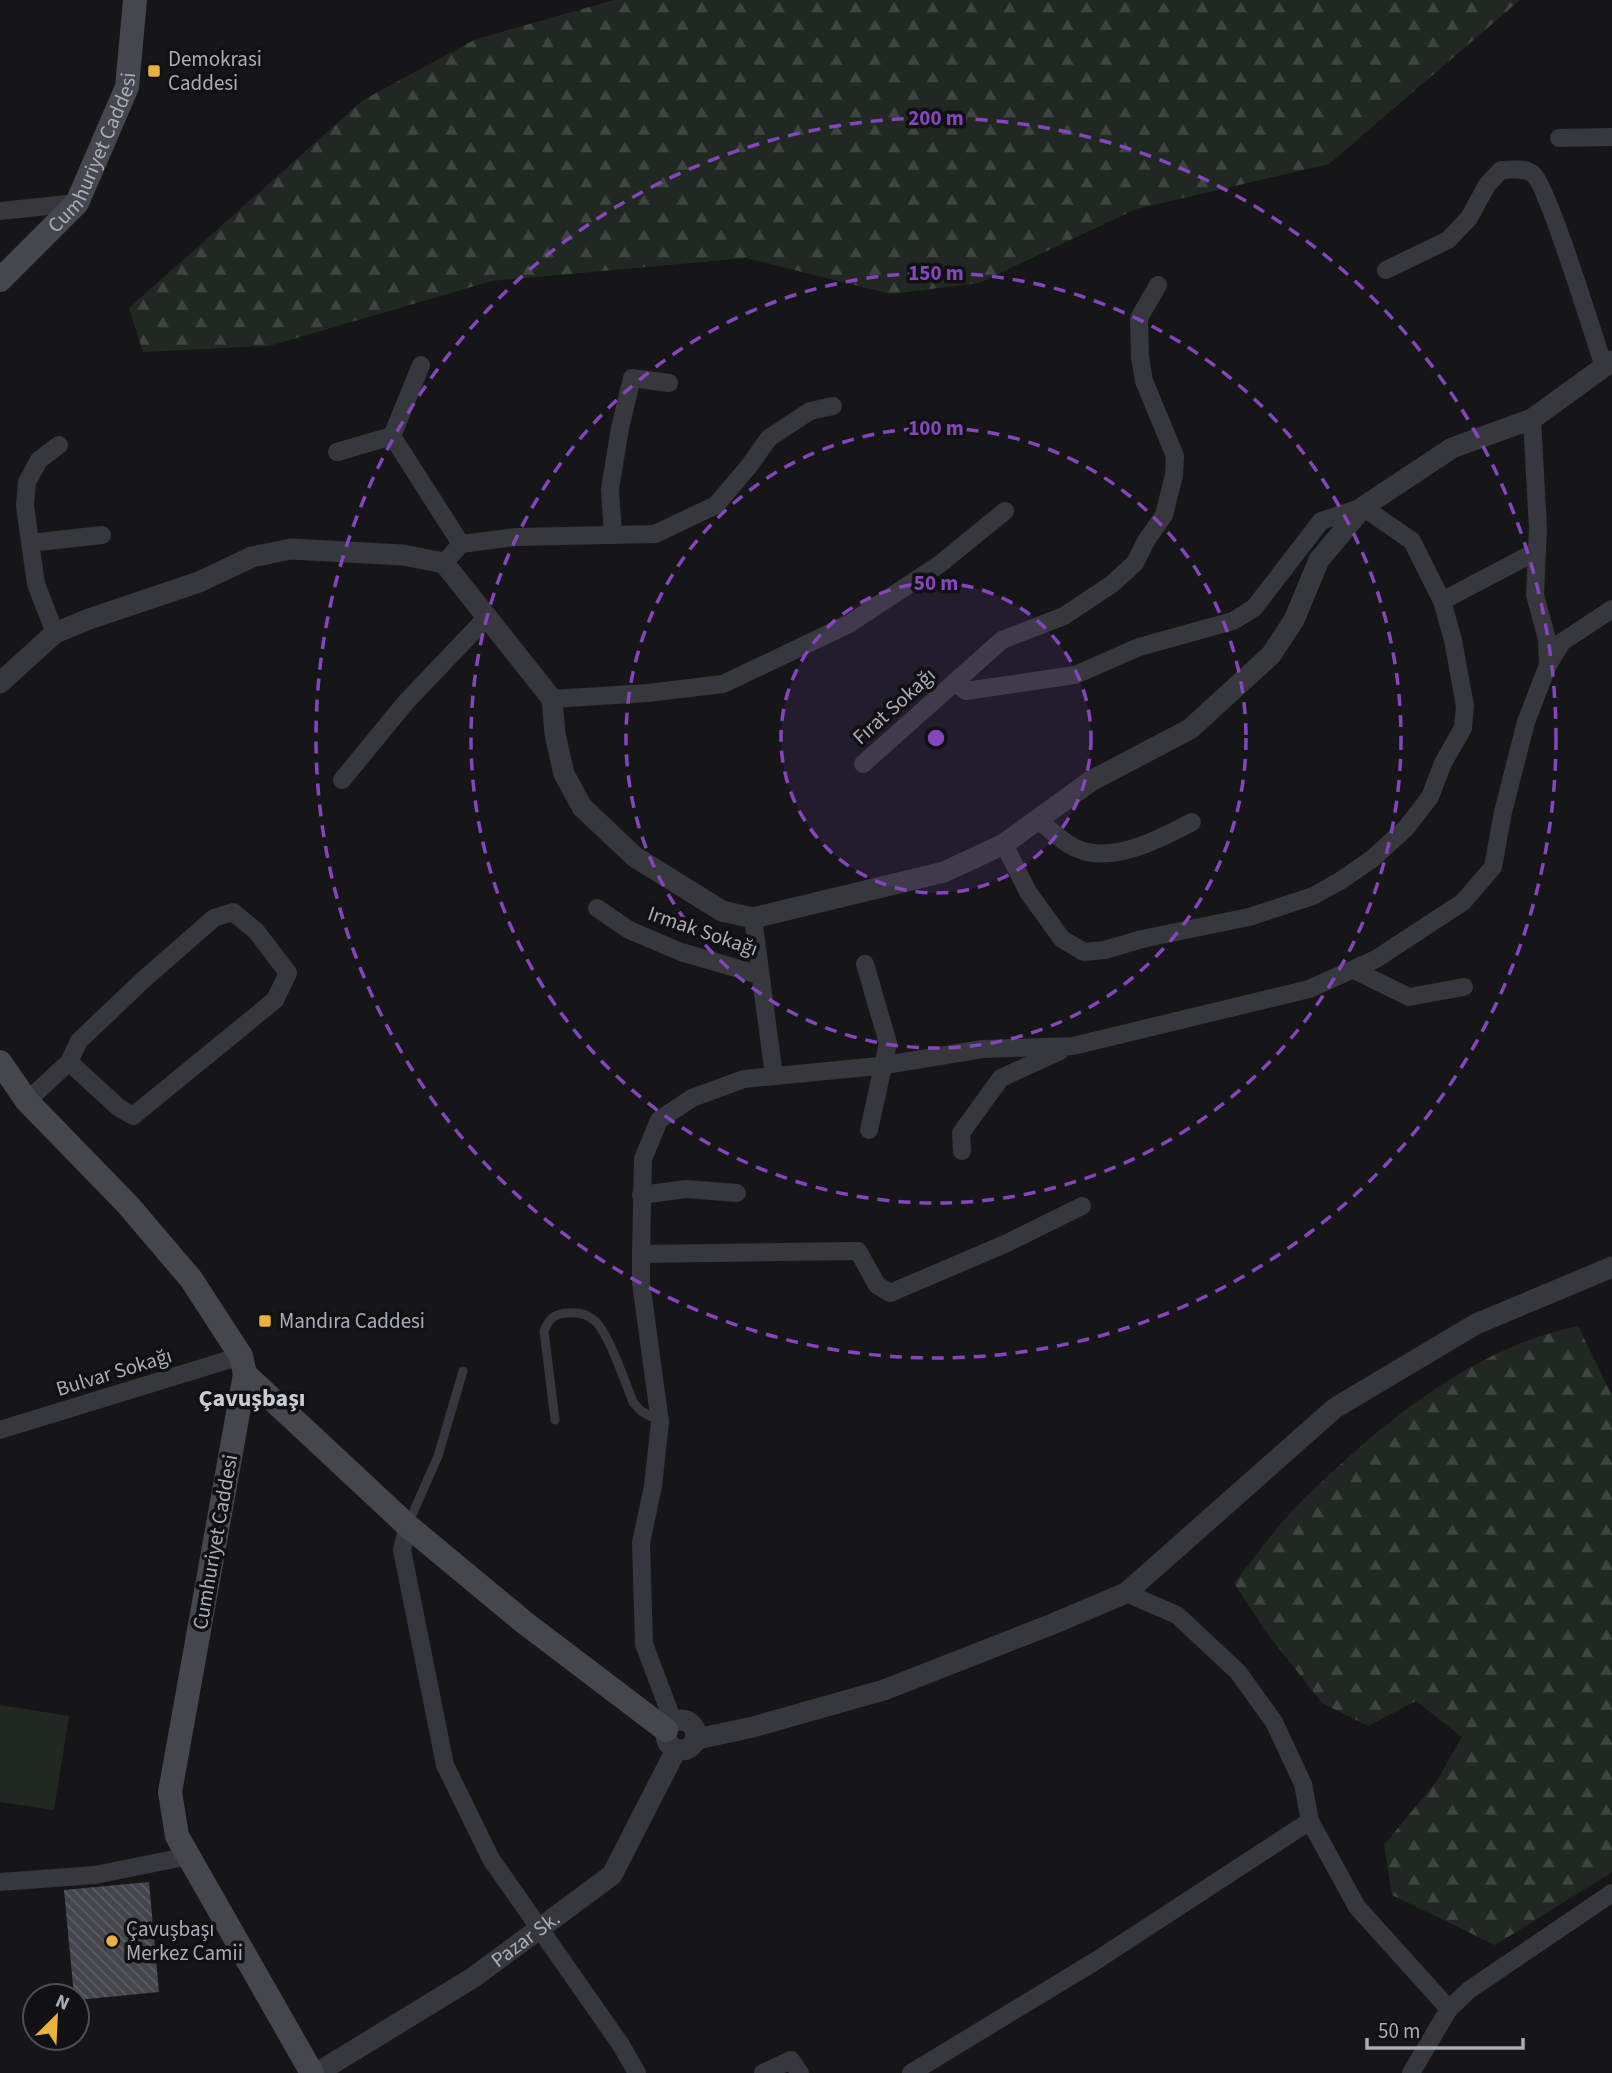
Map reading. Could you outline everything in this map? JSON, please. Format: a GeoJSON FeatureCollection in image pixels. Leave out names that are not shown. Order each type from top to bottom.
{"type":"FeatureCollection","features":[{"type":"Feature","properties":{"kind":"main road","name":"Cumhuriyet Caddesi"},"geometry":{"type":"LineString","coordinates":[[0,280],[77,204],[127,87],[135,0]]}},
{"type":"Feature","properties":{"kind":"main road"},"geometry":{"type":"LineString","coordinates":[[0,1062],[27,1101],[128,1205],[191,1279],[243,1365],[408,1526],[525,1623],[672,1734]]}},
{"type":"Feature","properties":{"kind":"main road","name":"Cumhuriyet Caddesi"},"geometry":{"type":"LineString","coordinates":[[243,1365],[170,1792],[177,1836],[314,2073]]}},
{"type":"Feature","properties":{"kind":"street"},"geometry":{"type":"LineString","coordinates":[[1559,138],[1612,137]]}},
{"type":"Feature","properties":{"kind":"street"},"geometry":{"type":"LineString","coordinates":[[955,682],[966,691],[1075,675],[1139,647],[1233,621],[1254,608],[1321,521],[1363,507],[1452,448],[1532,419],[1608,364],[1553,216],[1535,175],[1524,170],[1501,170],[1487,185],[1469,218],[1448,240],[1386,270]]}},
{"type":"Feature","properties":{"kind":"street"},"geometry":{"type":"LineString","coordinates":[[0,211],[77,204]]}},
{"type":"Feature","properties":{"kind":"street","name":"Fırat Sokağı"},"geometry":{"type":"LineString","coordinates":[[863,764],[1002,640],[1064,616],[1112,584],[1135,563],[1164,515],[1174,475],[1175,456],[1144,381],[1140,357],[1139,318],[1158,285]]}},
{"type":"Feature","properties":{"kind":"street"},"geometry":{"type":"LineString","coordinates":[[392,436],[421,365]]}},
{"type":"Feature","properties":{"kind":"street"},"geometry":{"type":"LineString","coordinates":[[613,535],[610,489],[632,378],[669,383]]}},
{"type":"Feature","properties":{"kind":"street"},"geometry":{"type":"LineString","coordinates":[[444,563],[461,544],[516,537],[655,534],[716,505],[750,466],[769,438],[810,411],[833,406]]}},
{"type":"Feature","properties":{"kind":"street"},"geometry":{"type":"LineString","coordinates":[[1532,419],[1537,551],[1535,595],[1548,639],[1548,665]]}},
{"type":"Feature","properties":{"kind":"street"},"geometry":{"type":"LineString","coordinates":[[337,452],[392,436]]}},
{"type":"Feature","properties":{"kind":"street"},"geometry":{"type":"LineString","coordinates":[[392,436],[461,544]]}},
{"type":"Feature","properties":{"kind":"street"},"geometry":{"type":"LineString","coordinates":[[55,633],[36,584],[25,506],[27,482],[39,460],[59,445]]}},
{"type":"Feature","properties":{"kind":"street"},"geometry":{"type":"LineString","coordinates":[[1004,844],[1028,892],[1062,939],[1084,952],[1105,950],[1142,939],[1249,917],[1313,896],[1372,859],[1406,828],[1430,797],[1443,763],[1463,728],[1465,706],[1442,601],[1412,541],[1363,507]]}},
{"type":"Feature","properties":{"kind":"street"},"geometry":{"type":"LineString","coordinates":[[0,683],[55,633],[199,582],[252,557],[291,549],[403,555],[444,563],[552,699],[555,734],[564,774],[582,807],[635,856],[722,911],[753,918],[944,872],[1004,844],[1091,781],[1190,729],[1272,656],[1294,620],[1319,559],[1363,507]]}},
{"type":"Feature","properties":{"kind":"street"},"geometry":{"type":"LineString","coordinates":[[552,699],[648,693],[723,684],[849,624],[940,564],[1005,511]]}},
{"type":"Feature","properties":{"kind":"street"},"geometry":{"type":"LineString","coordinates":[[30,543],[102,535]]}},
{"type":"Feature","properties":{"kind":"street"},"geometry":{"type":"LineString","coordinates":[[1442,601],[1537,551]]}},
{"type":"Feature","properties":{"kind":"street"},"geometry":{"type":"LineString","coordinates":[[962,1151],[961,1133],[1001,1078],[1027,1064],[1073,1046],[1309,989],[1376,959],[1463,902],[1493,867],[1503,812],[1526,722],[1548,665],[1562,642],[1612,609]]}},
{"type":"Feature","properties":{"kind":"street"},"geometry":{"type":"LineString","coordinates":[[342,779],[406,702],[488,617]]}},
{"type":"Feature","properties":{"kind":"street"},"geometry":{"type":"LineString","coordinates":[[1038,820],[1078,849],[1110,854],[1158,840],[1192,822]]}},
{"type":"Feature","properties":{"kind":"street","name":"Irmak Sokağı"},"geometry":{"type":"LineString","coordinates":[[597,908],[629,930],[681,952],[760,975]]}},
{"type":"Feature","properties":{"kind":"street"},"geometry":{"type":"LineString","coordinates":[[27,1101],[69,1062],[79,1041],[214,918],[233,912],[256,931],[288,973],[275,1000],[133,1116],[118,1107],[69,1062]]}},
{"type":"Feature","properties":{"kind":"street","name":"Irmak Sokağı"},"geometry":{"type":"LineString","coordinates":[[753,918],[774,1076]]}},
{"type":"Feature","properties":{"kind":"street"},"geometry":{"type":"LineString","coordinates":[[865,964],[888,1042],[885,1066],[869,1130]]}},
{"type":"Feature","properties":{"kind":"street"},"geometry":{"type":"LineString","coordinates":[[1354,970],[1409,997],[1464,987]]}},
{"type":"Feature","properties":{"kind":"street"},"geometry":{"type":"LineString","coordinates":[[672,1734],[685,1720],[695,1727],[696,1739],[689,1749],[672,1734],[644,1644],[640,1543],[653,1486],[660,1422],[641,1283],[641,1195],[643,1159],[659,1120],[692,1098],[744,1079],[885,1066],[983,1049],[1073,1046]]}},
{"type":"Feature","properties":{"kind":"street"},"geometry":{"type":"LineString","coordinates":[[641,1195],[686,1189],[737,1193]]}},
{"type":"Feature","properties":{"kind":"street"},"geometry":{"type":"LineString","coordinates":[[641,1254],[858,1251],[877,1285],[890,1293],[1005,1244],[1082,1206]]}},
{"type":"Feature","properties":{"kind":"street"},"geometry":{"type":"LineString","coordinates":[[696,1739],[753,1727],[884,1690],[1126,1593],[1335,1408],[1476,1324],[1612,1267]]}},
{"type":"Feature","properties":{"kind":"street","name":"Bulvar Sokağı"},"geometry":{"type":"LineString","coordinates":[[0,1430],[243,1365]]}},
{"type":"Feature","properties":{"kind":"street"},"geometry":{"type":"LineString","coordinates":[[408,1526],[402,1550],[445,1765],[491,1859],[621,2045],[636,2073]]}},
{"type":"Feature","properties":{"kind":"street"},"geometry":{"type":"LineString","coordinates":[[1126,1593],[1177,1615],[1238,1671],[1274,1722],[1303,1784],[1310,1821],[1357,1907],[1449,2009]]}},
{"type":"Feature","properties":{"kind":"street","name":"Pazar Sk."},"geometry":{"type":"LineString","coordinates":[[314,2073],[474,1977],[611,1875],[672,1734]]}},
{"type":"Feature","properties":{"kind":"street"},"geometry":{"type":"LineString","coordinates":[[911,2073],[1094,1962],[1310,1821]]}},
{"type":"Feature","properties":{"kind":"street"},"geometry":{"type":"LineString","coordinates":[[0,1882],[95,1875],[189,1856]]}},
{"type":"Feature","properties":{"kind":"street"},"geometry":{"type":"LineString","coordinates":[[1411,2073],[1449,2009],[1469,1990],[1612,1893]]}},
{"type":"Feature","properties":{"kind":"street"},"geometry":{"type":"LineString","coordinates":[[763,2073],[790,2060],[800,2073]]}},
{"type":"Feature","properties":{"kind":"lane"},"geometry":{"type":"LineString","coordinates":[[555,1420],[544,1331],[552,1318],[559,1313],[577,1312],[591,1318],[601,1328],[633,1402],[640,1411],[660,1422]]}},
{"type":"Feature","properties":{"kind":"lane"},"geometry":{"type":"LineString","coordinates":[[408,1526],[438,1457],[463,1371]]}},
{"type":"Feature","properties":{"kind":"green space"},"geometry":{"type":"Polygon","coordinates":[[[614,0],[1520,0],[1329,164],[1136,209],[979,283],[891,294],[746,258],[492,281],[269,346],[143,352],[129,308],[363,100],[476,39],[614,0]]]}},
{"type":"Feature","properties":{"kind":"green space"},"geometry":{"type":"Polygon","coordinates":[[[1578,1326],[1612,1396],[1612,1872],[1495,1945],[1392,1895],[1384,1845],[1436,1782],[1462,1737],[1416,1701],[1368,1726],[1322,1703],[1264,1629],[1234,1583],[1293,1510],[1395,1418],[1464,1371],[1500,1352],[1578,1326]]]}},
{"type":"Feature","properties":{"kind":"green space"},"geometry":{"type":"Polygon","coordinates":[[[0,1705],[69,1716],[54,1810],[0,1802],[0,1705]]]}},
{"type":"Feature","properties":{"kind":"building","name":"Çavuşbaşı Merkez Camii"},"geometry":{"type":"Polygon","coordinates":[[[149,1882],[159,1992],[91,1999],[91,1982],[73,1982],[64,1890],[149,1882]]]}},
{"type":"Feature","properties":{"kind":"place","name":"Demokrasi Caddesi"},"geometry":{"type":"Point","coordinates":[154,71]}},
{"type":"Feature","properties":{"kind":"place","name":"Mandıra Caddesi"},"geometry":{"type":"Point","coordinates":[265,1321]}},
{"type":"Feature","properties":{"kind":"place","name":"Çavuşbaşı Merkez Camii"},"geometry":{"type":"Point","coordinates":[112,1941]}},
{"type":"Feature","properties":{"kind":"district","name":"Çavuşbaşı"},"geometry":{"type":"Point","coordinates":[252,1398]}}]}
